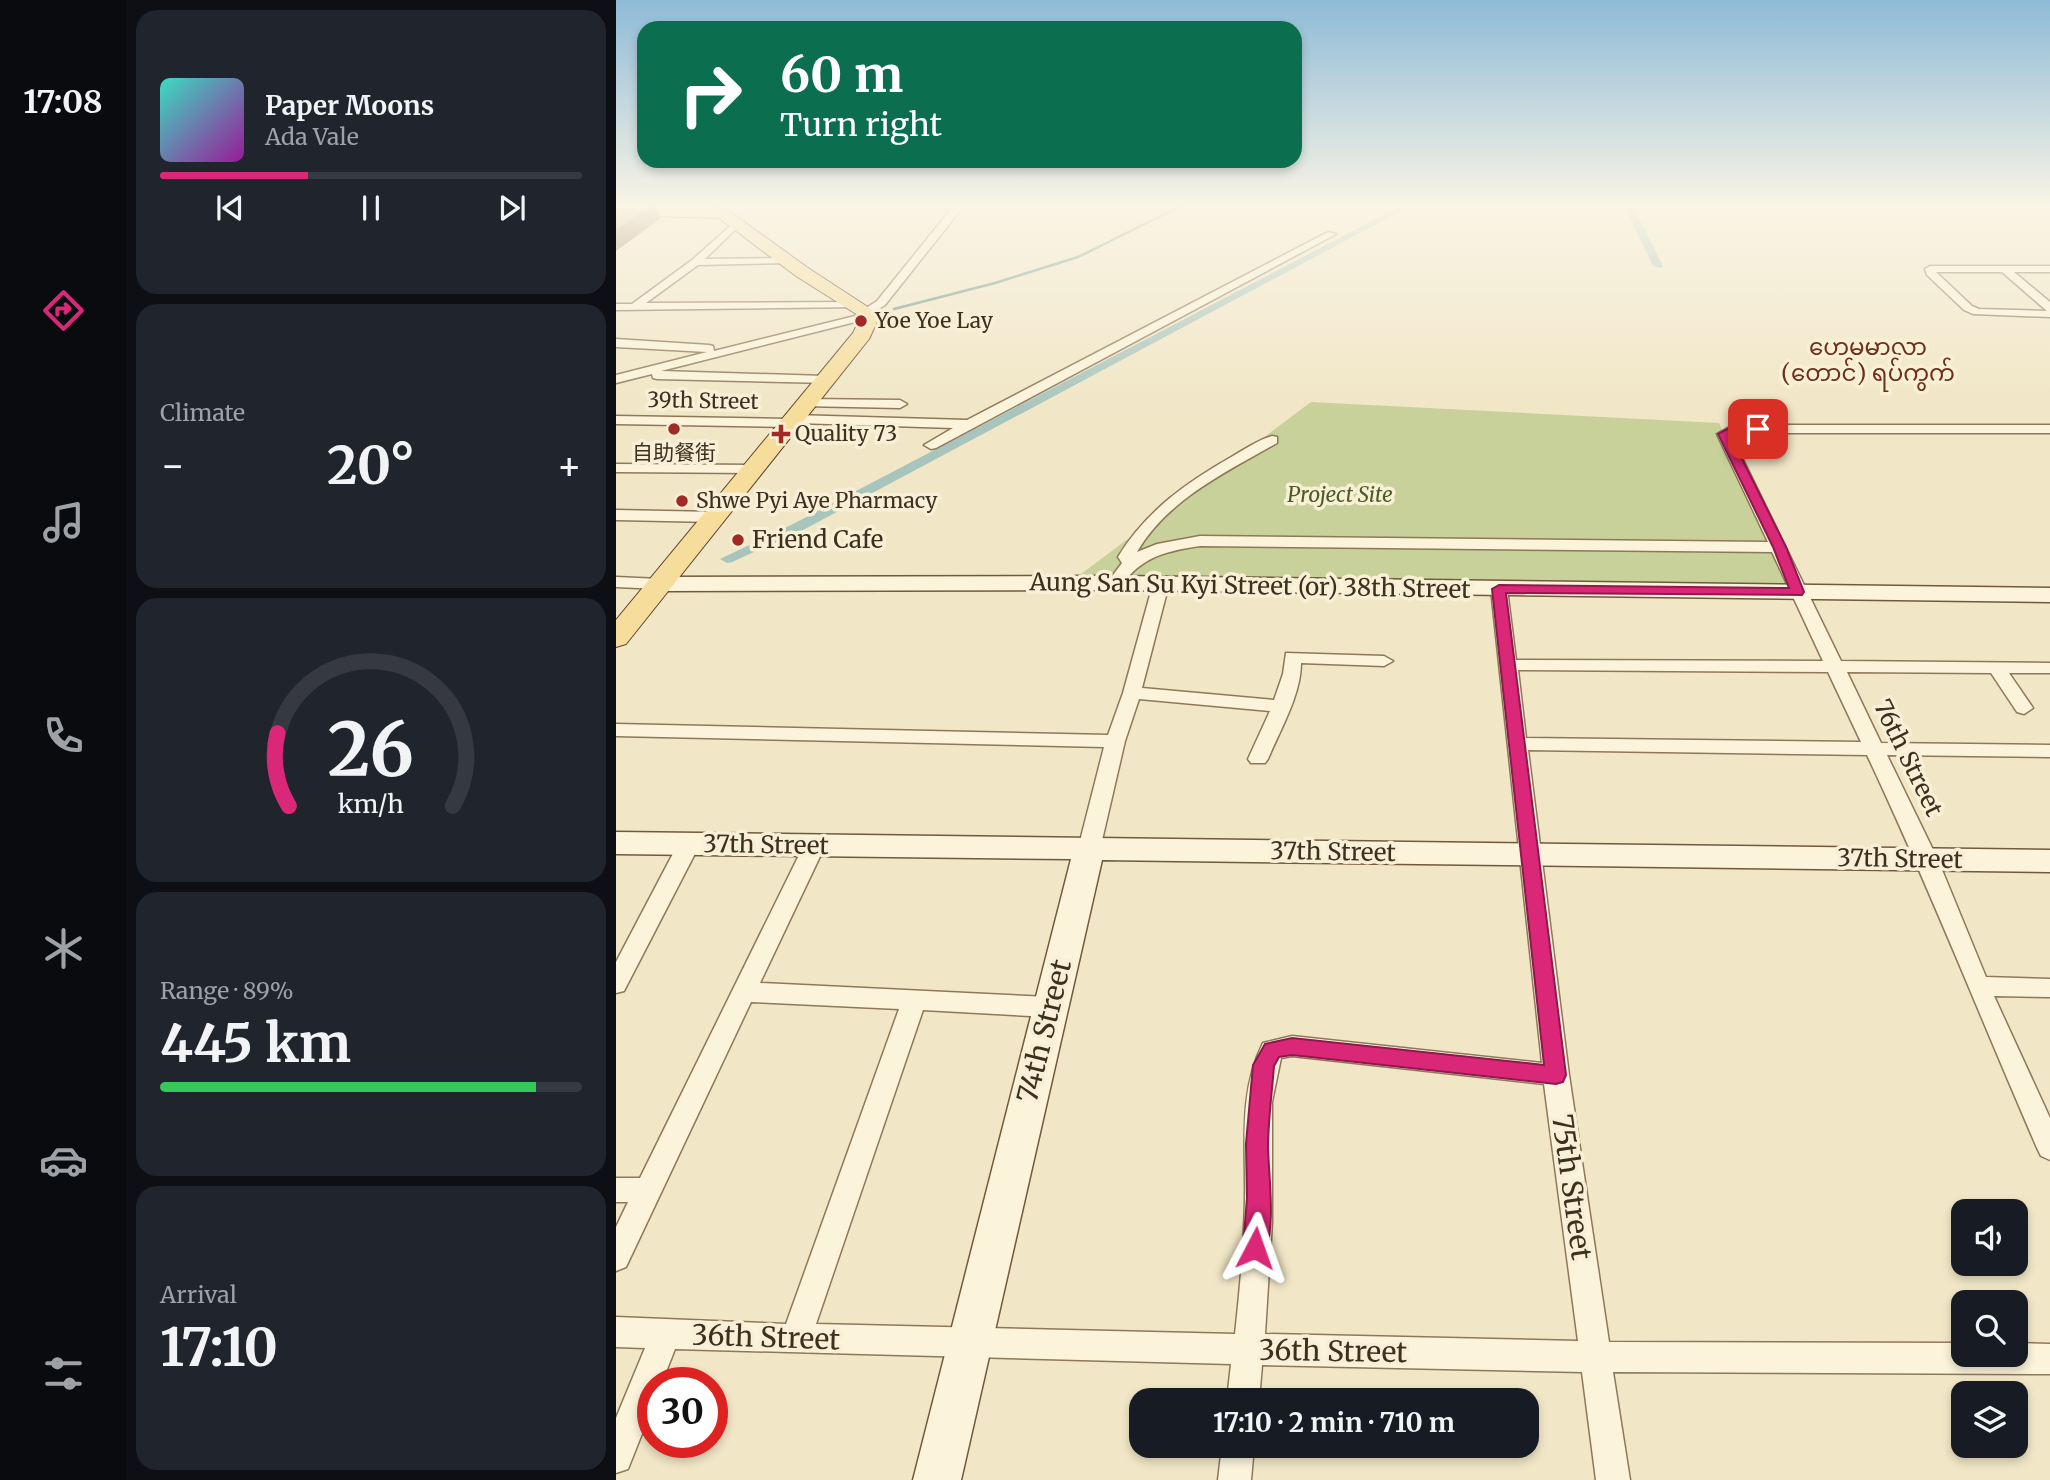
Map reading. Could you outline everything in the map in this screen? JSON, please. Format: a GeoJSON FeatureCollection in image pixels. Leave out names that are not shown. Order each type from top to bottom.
{"type":"FeatureCollection","features":[{"type":"Feature","properties":{"kind":"main road"},"geometry":{"type":"LineString","coordinates":[[616,617],[639,583],[707,517],[791,417],[860,319],[801,272]]}},
{"type":"Feature","properties":{"kind":"main road"},"geometry":{"type":"LineString","coordinates":[[791,417],[825,372]]}},
{"type":"Feature","properties":{"kind":"main road"},"geometry":{"type":"LineString","coordinates":[[616,638],[639,583]]}},
{"type":"Feature","properties":{"kind":"street"},"geometry":{"type":"LineString","coordinates":[[616,320],[682,272]]}},
{"type":"Feature","properties":{"kind":"street"},"geometry":{"type":"LineString","coordinates":[[616,379],[860,319],[881,303],[906,272]]}},
{"type":"Feature","properties":{"kind":"street"},"geometry":{"type":"LineString","coordinates":[[931,445],[1190,308],[1264,272]]}},
{"type":"Feature","properties":{"kind":"street"},"geometry":{"type":"LineString","coordinates":[[1931,272],[1968,308],[1996,313],[2050,311]]}},
{"type":"Feature","properties":{"kind":"street"},"geometry":{"type":"LineString","coordinates":[[2007,272],[2050,311]]}},
{"type":"Feature","properties":{"kind":"street"},"geometry":{"type":"LineString","coordinates":[[616,307],[860,319]]}},
{"type":"Feature","properties":{"kind":"street"},"geometry":{"type":"LineString","coordinates":[[616,343],[719,349],[723,352]]}},
{"type":"Feature","properties":{"kind":"street"},"geometry":{"type":"LineString","coordinates":[[635,374],[825,372]]}},
{"type":"Feature","properties":{"kind":"street"},"geometry":{"type":"LineString","coordinates":[[791,417],[900,404]]}},
{"type":"Feature","properties":{"kind":"street"},"geometry":{"type":"LineString","coordinates":[[791,417],[969,424]]}},
{"type":"Feature","properties":{"kind":"street","name":"39th Street"},"geometry":{"type":"LineString","coordinates":[[616,420],[791,417]]}},
{"type":"Feature","properties":{"kind":"street","name":"76th Street"},"geometry":{"type":"LineString","coordinates":[[2048,1139],[1978,986],[1927,860],[1724,434],[1733,429],[2050,429]]}},
{"type":"Feature","properties":{"kind":"street"},"geometry":{"type":"LineString","coordinates":[[1130,563],[1126,557],[1137,538],[1161,512],[1210,476],[1272,440]]}},
{"type":"Feature","properties":{"kind":"street"},"geometry":{"type":"LineString","coordinates":[[616,468],[746,470]]}},
{"type":"Feature","properties":{"kind":"street"},"geometry":{"type":"LineString","coordinates":[[616,515],[707,517]]}},
{"type":"Feature","properties":{"kind":"street"},"geometry":{"type":"LineString","coordinates":[[1115,583],[1130,563],[1143,554],[1200,541],[1779,547]]}},
{"type":"Feature","properties":{"kind":"street"},"geometry":{"type":"LineString","coordinates":[[616,595],[639,583]]}},
{"type":"Feature","properties":{"kind":"street","name":"Aung San Su Kyi Street (or) 38th Street"},"geometry":{"type":"LineString","coordinates":[[639,583],[1115,583],[1499,595],[1797,592],[2050,595]]}},
{"type":"Feature","properties":{"kind":"street","name":"74th Street"},"geometry":{"type":"LineString","coordinates":[[937,1480],[1115,741],[1132,693],[1161,584]]}},
{"type":"Feature","properties":{"kind":"street","name":"75th Street"},"geometry":{"type":"LineString","coordinates":[[1499,595],[1556,1075],[1613,1480]]}},
{"type":"Feature","properties":{"kind":"street"},"geometry":{"type":"LineString","coordinates":[[1258,759],[1292,674],[1292,657],[1384,660]]}},
{"type":"Feature","properties":{"kind":"street"},"geometry":{"type":"LineString","coordinates":[[1508,665],[2050,668]]}},
{"type":"Feature","properties":{"kind":"street"},"geometry":{"type":"LineString","coordinates":[[1997,668],[2024,708]]}},
{"type":"Feature","properties":{"kind":"street"},"geometry":{"type":"LineString","coordinates":[[1132,693],[1281,705]]}},
{"type":"Feature","properties":{"kind":"street"},"geometry":{"type":"LineString","coordinates":[[616,730],[1115,741]]}},
{"type":"Feature","properties":{"kind":"street"},"geometry":{"type":"LineString","coordinates":[[1517,744],[2050,751]]}},
{"type":"Feature","properties":{"kind":"street","name":"37th Street"},"geometry":{"type":"LineString","coordinates":[[616,843],[2050,861]]}},
{"type":"Feature","properties":{"kind":"street"},"geometry":{"type":"LineString","coordinates":[[616,984],[689,844]]}},
{"type":"Feature","properties":{"kind":"street"},"geometry":{"type":"LineString","coordinates":[[616,1257],[814,846]]}},
{"type":"Feature","properties":{"kind":"street"},"geometry":{"type":"LineString","coordinates":[[1978,986],[2050,988]]}},
{"type":"Feature","properties":{"kind":"street"},"geometry":{"type":"LineString","coordinates":[[744,992],[1049,1007]]}},
{"type":"Feature","properties":{"kind":"street"},"geometry":{"type":"LineString","coordinates":[[796,1339],[915,999]]}},
{"type":"Feature","properties":{"kind":"street"},"geometry":{"type":"LineString","coordinates":[[1244,1388],[1259,1198],[1257,1144],[1263,1065],[1272,1050],[1292,1046],[1556,1075]]}},
{"type":"Feature","properties":{"kind":"street"},"geometry":{"type":"LineString","coordinates":[[616,1189],[648,1190]]}},
{"type":"Feature","properties":{"kind":"street","name":"36th Street"},"geometry":{"type":"LineString","coordinates":[[616,1332],[796,1339],[1595,1357],[2050,1359]]}},
{"type":"Feature","properties":{"kind":"street"},"geometry":{"type":"LineString","coordinates":[[616,1457],[667,1332]]}},
{"type":"Feature","properties":{"kind":"street"},"geometry":{"type":"LineString","coordinates":[[1234,1480],[1237,1458]]}},
{"type":"Feature","properties":{"kind":"green space","name":"Project Site"},"geometry":{"type":"Polygon","coordinates":[[[1311,402],[1719,423],[1797,592],[1069,583],[1311,402]]]}},
{"type":"Feature","properties":{"kind":"waterway"},"geometry":{"type":"LineString","coordinates":[[894,309],[1030,272]]}},
{"type":"Feature","properties":{"kind":"waterway"},"geometry":{"type":"LineString","coordinates":[[727,559],[798,527],[1281,272]]}},
{"type":"Feature","properties":{"kind":"place","name":"Yoe Yoe Lay"},"geometry":{"type":"Point","coordinates":[861,321]}},
{"type":"Feature","properties":{"kind":"place","name":"自助餐街"},"geometry":{"type":"Point","coordinates":[674,429]}},
{"type":"Feature","properties":{"kind":"place","name":"Quality 73"},"geometry":{"type":"Point","coordinates":[781,434]}},
{"type":"Feature","properties":{"kind":"place","name":"Shwe Pyi Aye Pharmacy"},"geometry":{"type":"Point","coordinates":[682,501]}},
{"type":"Feature","properties":{"kind":"place","name":"Friend Cafe"},"geometry":{"type":"Point","coordinates":[738,540]}},
{"type":"Feature","properties":{"kind":"district","name":"ဟေမမာလာ (တောင်) ရပ်ကွက်"},"geometry":{"type":"Point","coordinates":[1868,360]}},
{"type":"Feature","properties":{"kind":"route"},"geometry":{"type":"LineString","coordinates":[[1255,1248],[1259,1198],[1257,1144],[1263,1065],[1272,1050],[1292,1046],[1556,1075],[1499,589],[1797,592],[1779,547],[1724,434],[1733,429],[1758,429]]}}]}
